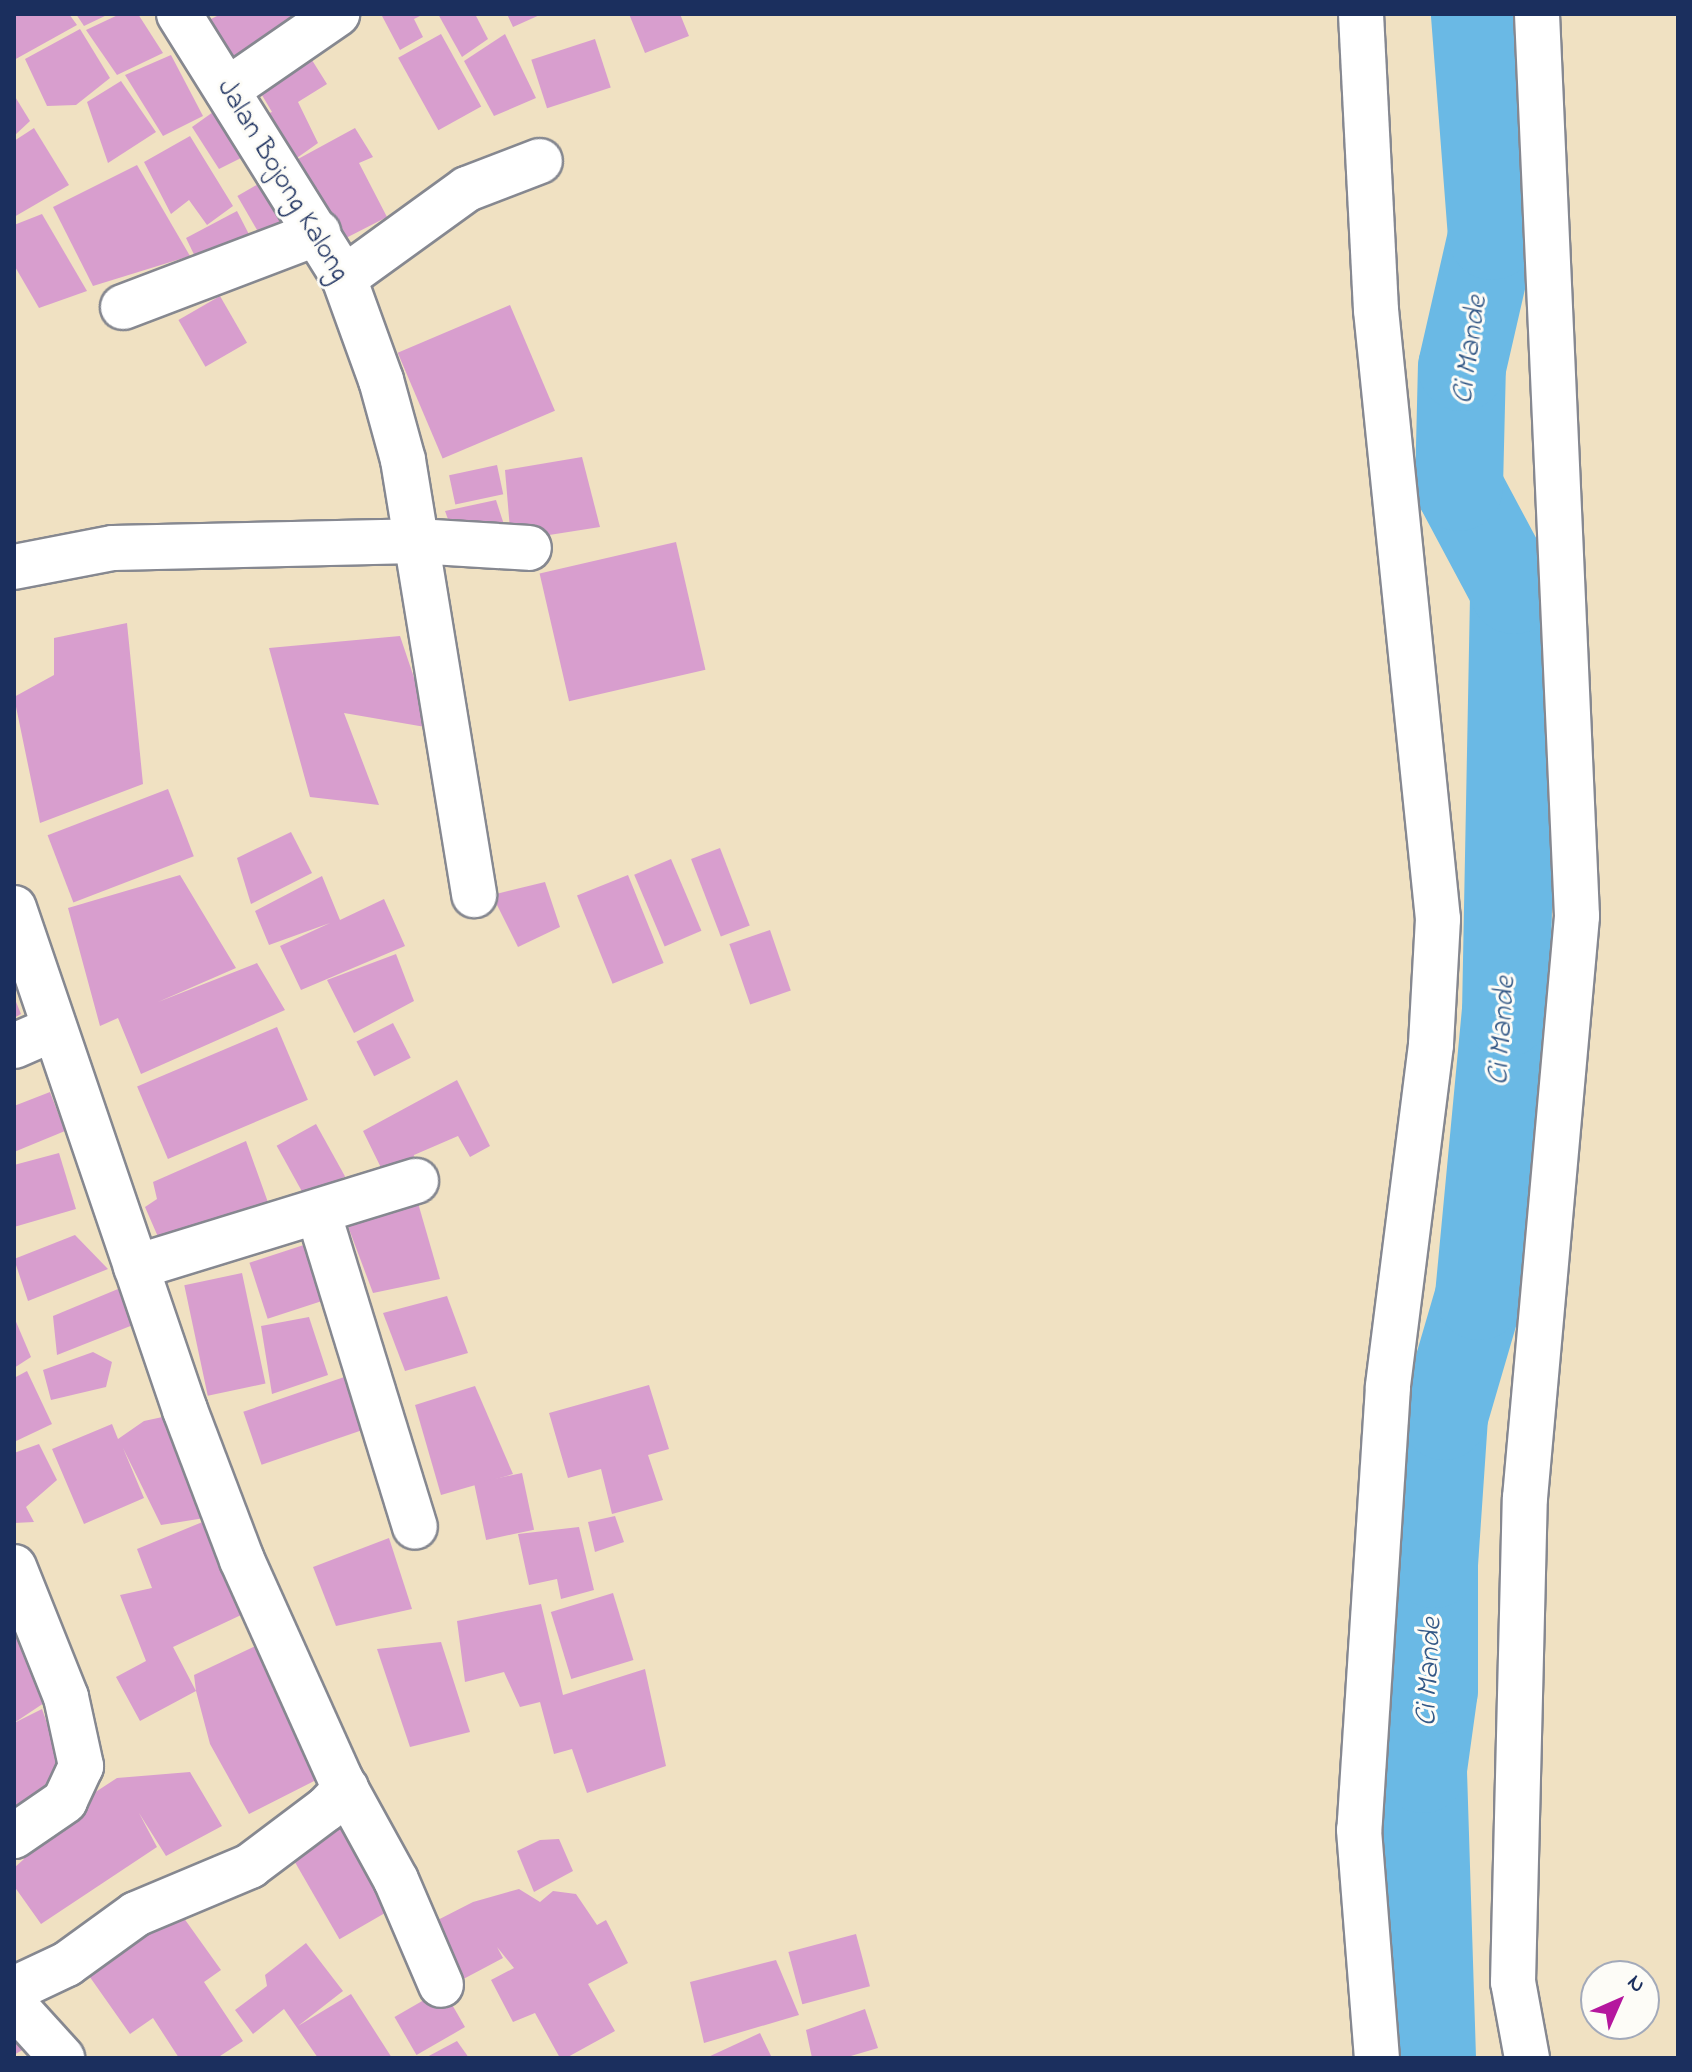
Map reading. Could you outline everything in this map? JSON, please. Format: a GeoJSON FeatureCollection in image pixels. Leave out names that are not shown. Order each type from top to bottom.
{"type":"FeatureCollection","features":[{"type":"Feature","properties":{"kind":"street","name":"Jalan Bojong Kalong"},"geometry":{"type":"LineString","coordinates":[[179,14],[344,278],[403,460],[474,895]]}},
{"type":"Feature","properties":{"kind":"street"},"geometry":{"type":"LineString","coordinates":[[227,90],[337,14]]}},
{"type":"Feature","properties":{"kind":"street"},"geometry":{"type":"LineString","coordinates":[[1361,14],[1376,310],[1438,919],[1431,1045],[1388,1387],[1359,1830],[1377,2058]]}},
{"type":"Feature","properties":{"kind":"street"},"geometry":{"type":"LineString","coordinates":[[1527,2058],[1513,1982],[1525,1498],[1577,916],[1537,14]]}},
{"type":"Feature","properties":{"kind":"street"},"geometry":{"type":"LineString","coordinates":[[344,278],[467,189],[540,161]]}},
{"type":"Feature","properties":{"kind":"street"},"geometry":{"type":"LineString","coordinates":[[123,307],[318,233]]}},
{"type":"Feature","properties":{"kind":"street"},"geometry":{"type":"LineString","coordinates":[[14,567],[113,548],[416,541],[529,548]]}},
{"type":"Feature","properties":{"kind":"street"},"geometry":{"type":"LineString","coordinates":[[14,908],[33,1037],[136,1267],[242,1560],[346,1788],[396,1880],[441,1985]]}},
{"type":"Feature","properties":{"kind":"street"},"geometry":{"type":"LineString","coordinates":[[136,1267],[319,1215],[416,1181]]}},
{"type":"Feature","properties":{"kind":"street"},"geometry":{"type":"LineString","coordinates":[[319,1215],[415,1527]]}},
{"type":"Feature","properties":{"kind":"street"},"geometry":{"type":"LineString","coordinates":[[14,1567],[66,1697],[81,1766],[65,1801],[14,1836]]}},
{"type":"Feature","properties":{"kind":"street"},"geometry":{"type":"LineString","coordinates":[[14,1989],[67,1964],[136,1914],[250,1866],[326,1809],[346,1788]]}},
{"type":"Feature","properties":{"kind":"street"},"geometry":{"type":"LineString","coordinates":[[14,2005],[62,2058]]}},
{"type":"Feature","properties":{"kind":"building"},"geometry":{"type":"Polygon","coordinates":[[[14,14],[69,14],[77,25],[14,60],[14,14]]]}},
{"type":"Feature","properties":{"kind":"building"},"geometry":{"type":"Polygon","coordinates":[[[76,14],[109,14],[84,26],[76,14]]]}},
{"type":"Feature","properties":{"kind":"building"},"geometry":{"type":"Polygon","coordinates":[[[120,14],[138,14],[163,53],[117,75],[86,30],[120,14]]]}},
{"type":"Feature","properties":{"kind":"building"},"geometry":{"type":"Polygon","coordinates":[[[221,14],[314,14],[231,72],[203,23],[221,14]]]}},
{"type":"Feature","properties":{"kind":"building"},"geometry":{"type":"Polygon","coordinates":[[[381,14],[424,14],[414,19],[423,37],[400,50],[381,14]]]}},
{"type":"Feature","properties":{"kind":"building"},"geometry":{"type":"Polygon","coordinates":[[[438,14],[475,14],[488,39],[462,57],[438,14]]]}},
{"type":"Feature","properties":{"kind":"building"},"geometry":{"type":"Polygon","coordinates":[[[507,14],[542,14],[513,27],[507,14]]]}},
{"type":"Feature","properties":{"kind":"building"},"geometry":{"type":"Polygon","coordinates":[[[629,14],[680,14],[689,36],[645,53],[629,14]]]}},
{"type":"Feature","properties":{"kind":"building"},"geometry":{"type":"Polygon","coordinates":[[[80,29],[110,78],[76,105],[47,106],[25,59],[80,29]]]}},
{"type":"Feature","properties":{"kind":"building"},"geometry":{"type":"Polygon","coordinates":[[[441,34],[481,107],[438,130],[398,58],[441,34]]]}},
{"type":"Feature","properties":{"kind":"building"},"geometry":{"type":"Polygon","coordinates":[[[505,34],[536,98],[494,116],[464,61],[505,34]]]}},
{"type":"Feature","properties":{"kind":"building"},"geometry":{"type":"Polygon","coordinates":[[[595,39],[611,88],[547,108],[531,60],[595,39]]]}},
{"type":"Feature","properties":{"kind":"building"},"geometry":{"type":"Polygon","coordinates":[[[300,41],[327,84],[298,102],[318,143],[287,165],[260,116],[272,112],[250,75],[300,41]]]}},
{"type":"Feature","properties":{"kind":"building"},"geometry":{"type":"Polygon","coordinates":[[[171,55],[203,116],[163,136],[125,75],[171,55]]]}},
{"type":"Feature","properties":{"kind":"building"},"geometry":{"type":"Polygon","coordinates":[[[121,81],[156,132],[108,163],[87,102],[121,81]]]}},
{"type":"Feature","properties":{"kind":"building"},"geometry":{"type":"Polygon","coordinates":[[[14,95],[30,121],[14,136],[14,95]]]}},
{"type":"Feature","properties":{"kind":"building"},"geometry":{"type":"Polygon","coordinates":[[[223,105],[251,153],[219,169],[192,127],[223,105]]]}},
{"type":"Feature","properties":{"kind":"building"},"geometry":{"type":"Polygon","coordinates":[[[34,128],[69,185],[14,217],[14,141],[34,128]]]}},
{"type":"Feature","properties":{"kind":"building"},"geometry":{"type":"Polygon","coordinates":[[[355,128],[373,157],[359,163],[387,217],[346,238],[340,232],[331,234],[314,212],[325,206],[317,188],[305,191],[287,165],[355,128]]]}},
{"type":"Feature","properties":{"kind":"building"},"geometry":{"type":"Polygon","coordinates":[[[190,136],[233,206],[207,225],[189,200],[171,214],[144,162],[190,136]]]}},
{"type":"Feature","properties":{"kind":"building"},"geometry":{"type":"Polygon","coordinates":[[[137,165],[190,256],[93,286],[53,207],[137,165]]]}},
{"type":"Feature","properties":{"kind":"building"},"geometry":{"type":"Polygon","coordinates":[[[272,176],[301,226],[266,246],[237,196],[272,176]]]}},
{"type":"Feature","properties":{"kind":"building"},"geometry":{"type":"Polygon","coordinates":[[[237,211],[258,252],[203,273],[186,238],[237,211]]]}},
{"type":"Feature","properties":{"kind":"building"},"geometry":{"type":"Polygon","coordinates":[[[42,214],[87,291],[39,308],[14,265],[14,225],[42,214]]]}},
{"type":"Feature","properties":{"kind":"building"},"geometry":{"type":"Polygon","coordinates":[[[220,296],[247,343],[205,367],[178,320],[220,296]]]}},
{"type":"Feature","properties":{"kind":"building"},"geometry":{"type":"Polygon","coordinates":[[[510,305],[555,411],[443,459],[398,353],[510,305]]]}},
{"type":"Feature","properties":{"kind":"building"},"geometry":{"type":"Polygon","coordinates":[[[582,457],[600,527],[511,541],[505,470],[582,457]]]}},
{"type":"Feature","properties":{"kind":"building"},"geometry":{"type":"Polygon","coordinates":[[[497,465],[503,494],[455,505],[449,475],[497,465]]]}},
{"type":"Feature","properties":{"kind":"building"},"geometry":{"type":"Polygon","coordinates":[[[496,500],[508,537],[456,541],[445,511],[496,500]]]}},
{"type":"Feature","properties":{"kind":"building"},"geometry":{"type":"Polygon","coordinates":[[[676,542],[705,670],[569,701],[540,573],[676,542]]]}},
{"type":"Feature","properties":{"kind":"building"},"geometry":{"type":"Polygon","coordinates":[[[127,623],[143,784],[40,823],[14,697],[54,675],[54,638],[127,623]]]}},
{"type":"Feature","properties":{"kind":"building"},"geometry":{"type":"Polygon","coordinates":[[[400,636],[431,728],[344,713],[379,805],[310,797],[269,648],[400,636]]]}},
{"type":"Feature","properties":{"kind":"building"},"geometry":{"type":"Polygon","coordinates":[[[168,789],[194,856],[73,902],[48,835],[168,789]]]}},
{"type":"Feature","properties":{"kind":"building"},"geometry":{"type":"Polygon","coordinates":[[[291,832],[312,873],[251,904],[237,858],[291,832]]]}},
{"type":"Feature","properties":{"kind":"building"},"geometry":{"type":"Polygon","coordinates":[[[720,848],[750,925],[721,937],[691,859],[720,848]]]}},
{"type":"Feature","properties":{"kind":"building"},"geometry":{"type":"Polygon","coordinates":[[[671,859],[701,931],[665,946],[634,875],[671,859]]]}},
{"type":"Feature","properties":{"kind":"building"},"geometry":{"type":"Polygon","coordinates":[[[180,875],[236,968],[158,1002],[257,963],[285,1010],[141,1074],[118,1018],[100,1026],[68,908],[180,875]]]}},
{"type":"Feature","properties":{"kind":"building"},"geometry":{"type":"Polygon","coordinates":[[[628,875],[664,963],[613,984],[577,896],[628,875]]]}},
{"type":"Feature","properties":{"kind":"building"},"geometry":{"type":"Polygon","coordinates":[[[322,876],[340,920],[384,899],[405,946],[301,990],[280,946],[330,923],[269,945],[255,911],[322,876]]]}},
{"type":"Feature","properties":{"kind":"building"},"geometry":{"type":"Polygon","coordinates":[[[545,882],[560,927],[518,947],[492,895],[545,882]]]}},
{"type":"Feature","properties":{"kind":"building"},"geometry":{"type":"Polygon","coordinates":[[[770,930],[791,991],[750,1005],[729,944],[770,930]]]}},
{"type":"Feature","properties":{"kind":"building"},"geometry":{"type":"Polygon","coordinates":[[[396,954],[414,1001],[354,1033],[327,980],[396,954]]]}},
{"type":"Feature","properties":{"kind":"building"},"geometry":{"type":"Polygon","coordinates":[[[14,997],[21,1014],[14,1018],[14,997]]]}},
{"type":"Feature","properties":{"kind":"building"},"geometry":{"type":"Polygon","coordinates":[[[393,1023],[411,1058],[374,1076],[356,1042],[393,1023]]]}},
{"type":"Feature","properties":{"kind":"building"},"geometry":{"type":"Polygon","coordinates":[[[277,1027],[308,1100],[168,1159],[137,1086],[277,1027]]]}},
{"type":"Feature","properties":{"kind":"building"},"geometry":{"type":"Polygon","coordinates":[[[457,1080],[490,1146],[470,1157],[458,1136],[414,1155],[412,1168],[388,1182],[363,1131],[457,1080]]]}},
{"type":"Feature","properties":{"kind":"building"},"geometry":{"type":"Polygon","coordinates":[[[50,1092],[65,1131],[14,1152],[14,1106],[50,1092]]]}},
{"type":"Feature","properties":{"kind":"building"},"geometry":{"type":"Polygon","coordinates":[[[316,1124],[345,1176],[306,1198],[277,1146],[316,1124]]]}},
{"type":"Feature","properties":{"kind":"building"},"geometry":{"type":"Polygon","coordinates":[[[246,1141],[275,1222],[162,1246],[145,1207],[157,1199],[153,1182],[246,1141]]]}},
{"type":"Feature","properties":{"kind":"building"},"geometry":{"type":"Polygon","coordinates":[[[59,1153],[76,1209],[14,1227],[14,1165],[59,1153]]]}},
{"type":"Feature","properties":{"kind":"building"},"geometry":{"type":"Polygon","coordinates":[[[418,1203],[440,1279],[373,1293],[346,1221],[418,1203]]]}},
{"type":"Feature","properties":{"kind":"building"},"geometry":{"type":"Polygon","coordinates":[[[75,1235],[108,1269],[28,1301],[14,1259],[75,1235]]]}},
{"type":"Feature","properties":{"kind":"building"},"geometry":{"type":"Polygon","coordinates":[[[316,1241],[334,1297],[268,1319],[249,1263],[316,1241]]]}},
{"type":"Feature","properties":{"kind":"building"},"geometry":{"type":"Polygon","coordinates":[[[242,1273],[265,1384],[208,1396],[184,1285],[242,1273]]]}},
{"type":"Feature","properties":{"kind":"building"},"geometry":{"type":"Polygon","coordinates":[[[118,1289],[133,1325],[57,1355],[53,1316],[118,1289]]]}},
{"type":"Feature","properties":{"kind":"building"},"geometry":{"type":"Polygon","coordinates":[[[447,1296],[468,1353],[405,1371],[383,1313],[447,1296]]]}},
{"type":"Feature","properties":{"kind":"building"},"geometry":{"type":"Polygon","coordinates":[[[14,1317],[31,1357],[14,1368],[14,1317]]]}},
{"type":"Feature","properties":{"kind":"building"},"geometry":{"type":"Polygon","coordinates":[[[309,1317],[328,1375],[272,1394],[261,1326],[309,1317]]]}},
{"type":"Feature","properties":{"kind":"building"},"geometry":{"type":"Polygon","coordinates":[[[93,1352],[112,1362],[106,1387],[51,1400],[43,1370],[93,1352]]]}},
{"type":"Feature","properties":{"kind":"building"},"geometry":{"type":"Polygon","coordinates":[[[27,1371],[52,1424],[14,1442],[14,1378],[27,1371]]]}},
{"type":"Feature","properties":{"kind":"building"},"geometry":{"type":"Polygon","coordinates":[[[353,1374],[371,1427],[262,1465],[243,1412],[353,1374]]]}},
{"type":"Feature","properties":{"kind":"building"},"geometry":{"type":"Polygon","coordinates":[[[649,1385],[669,1449],[648,1455],[663,1500],[612,1514],[601,1469],[568,1478],[549,1413],[649,1385]]]}},
{"type":"Feature","properties":{"kind":"building"},"geometry":{"type":"Polygon","coordinates":[[[475,1386],[513,1474],[441,1495],[415,1405],[475,1386]]]}},
{"type":"Feature","properties":{"kind":"building"},"geometry":{"type":"Polygon","coordinates":[[[181,1413],[256,1608],[173,1647],[196,1691],[140,1721],[116,1677],[146,1661],[120,1595],[152,1588],[137,1549],[217,1516],[161,1525],[123,1448],[144,1498],[84,1524],[52,1449],[112,1424],[118,1439],[144,1421],[181,1413]]]}},
{"type":"Feature","properties":{"kind":"building"},"geometry":{"type":"Polygon","coordinates":[[[39,1444],[57,1480],[26,1507],[34,1522],[14,1523],[14,1453],[39,1444]]]}},
{"type":"Feature","properties":{"kind":"building"},"geometry":{"type":"Polygon","coordinates":[[[522,1473],[534,1530],[486,1540],[474,1483],[522,1473]]]}},
{"type":"Feature","properties":{"kind":"building"},"geometry":{"type":"Polygon","coordinates":[[[615,1516],[624,1542],[595,1552],[588,1522],[615,1516]]]}},
{"type":"Feature","properties":{"kind":"building"},"geometry":{"type":"Polygon","coordinates":[[[579,1527],[594,1590],[561,1599],[557,1579],[529,1585],[518,1534],[579,1527]]]}},
{"type":"Feature","properties":{"kind":"building"},"geometry":{"type":"Polygon","coordinates":[[[389,1538],[412,1609],[336,1626],[313,1567],[389,1538]]]}},
{"type":"Feature","properties":{"kind":"building"},"geometry":{"type":"Polygon","coordinates":[[[613,1593],[633,1660],[571,1679],[551,1612],[613,1593]]]}},
{"type":"Feature","properties":{"kind":"building"},"geometry":{"type":"Polygon","coordinates":[[[541,1604],[563,1695],[645,1669],[666,1766],[587,1793],[572,1749],[554,1754],[540,1702],[520,1707],[504,1672],[465,1682],[457,1621],[541,1604]]]}},
{"type":"Feature","properties":{"kind":"building"},"geometry":{"type":"Polygon","coordinates":[[[14,1622],[62,1691],[17,1721],[14,1721],[14,1622]]]}},
{"type":"Feature","properties":{"kind":"building"},"geometry":{"type":"Polygon","coordinates":[[[270,1639],[324,1776],[249,1814],[210,1744],[194,1675],[270,1639]]]}},
{"type":"Feature","properties":{"kind":"building"},"geometry":{"type":"Polygon","coordinates":[[[441,1642],[470,1732],[410,1747],[377,1649],[441,1642]]]}},
{"type":"Feature","properties":{"kind":"building"},"geometry":{"type":"Polygon","coordinates":[[[42,1709],[70,1788],[14,1830],[14,1723],[42,1709]]]}},
{"type":"Feature","properties":{"kind":"building"},"geometry":{"type":"Polygon","coordinates":[[[190,1772],[222,1826],[166,1856],[139,1813],[157,1847],[41,1924],[14,1886],[14,1868],[24,1859],[14,1845],[117,1778],[190,1772]]]}},
{"type":"Feature","properties":{"kind":"building"},"geometry":{"type":"Polygon","coordinates":[[[348,1820],[398,1906],[339,1939],[290,1854],[348,1820]]]}},
{"type":"Feature","properties":{"kind":"building"},"geometry":{"type":"Polygon","coordinates":[[[559,1839],[573,1871],[534,1892],[517,1851],[540,1840],[559,1839]]]}},
{"type":"Feature","properties":{"kind":"building"},"geometry":{"type":"Polygon","coordinates":[[[519,1889],[540,1902],[553,1891],[576,1894],[597,1925],[606,1920],[628,1963],[588,1984],[615,2031],[566,2058],[560,2058],[535,2013],[513,2022],[491,1980],[514,1968],[497,1947],[503,1958],[454,1984],[424,1927],[473,1902],[519,1889]]]}},
{"type":"Feature","properties":{"kind":"building"},"geometry":{"type":"Polygon","coordinates":[[[171,1900],[221,1970],[204,1982],[243,2041],[217,2058],[179,2058],[153,2018],[130,2034],[80,1963],[171,1900]]]}},
{"type":"Feature","properties":{"kind":"building"},"geometry":{"type":"Polygon","coordinates":[[[856,1934],[870,1986],[802,2004],[788,1952],[856,1934]]]}},
{"type":"Feature","properties":{"kind":"building"},"geometry":{"type":"Polygon","coordinates":[[[306,1943],[343,1991],[298,2026],[351,1994],[392,2058],[318,2058],[284,2009],[253,2034],[235,2010],[267,1986],[265,1975],[306,1943]]]}},
{"type":"Feature","properties":{"kind":"building"},"geometry":{"type":"Polygon","coordinates":[[[776,1960],[799,2015],[704,2043],[690,1982],[776,1960]]]}},
{"type":"Feature","properties":{"kind":"building"},"geometry":{"type":"Polygon","coordinates":[[[443,1989],[465,2027],[417,2055],[395,2017],[443,1989]]]}},
{"type":"Feature","properties":{"kind":"building"},"geometry":{"type":"Polygon","coordinates":[[[865,2009],[878,2048],[844,2058],[812,2058],[806,2030],[865,2009]]]}},
{"type":"Feature","properties":{"kind":"building"},"geometry":{"type":"Polygon","coordinates":[[[14,2016],[32,2044],[14,2055],[14,2016]]]}},
{"type":"Feature","properties":{"kind":"building"},"geometry":{"type":"Polygon","coordinates":[[[760,2033],[772,2058],[706,2058],[760,2033]]]}},
{"type":"Feature","properties":{"kind":"building"},"geometry":{"type":"Polygon","coordinates":[[[457,2041],[469,2058],[425,2058],[457,2041]]]}},
{"type":"Feature","properties":{"kind":"waterway","name":"Ci Mande"},"geometry":{"type":"LineString","coordinates":[[1432,2058],[1423,1769],[1434,1690],[1434,1564],[1444,1416],[1479,1296],[1506,1013],[1514,590],[1459,487],[1462,367],[1492,236],[1475,14]]}}]}
